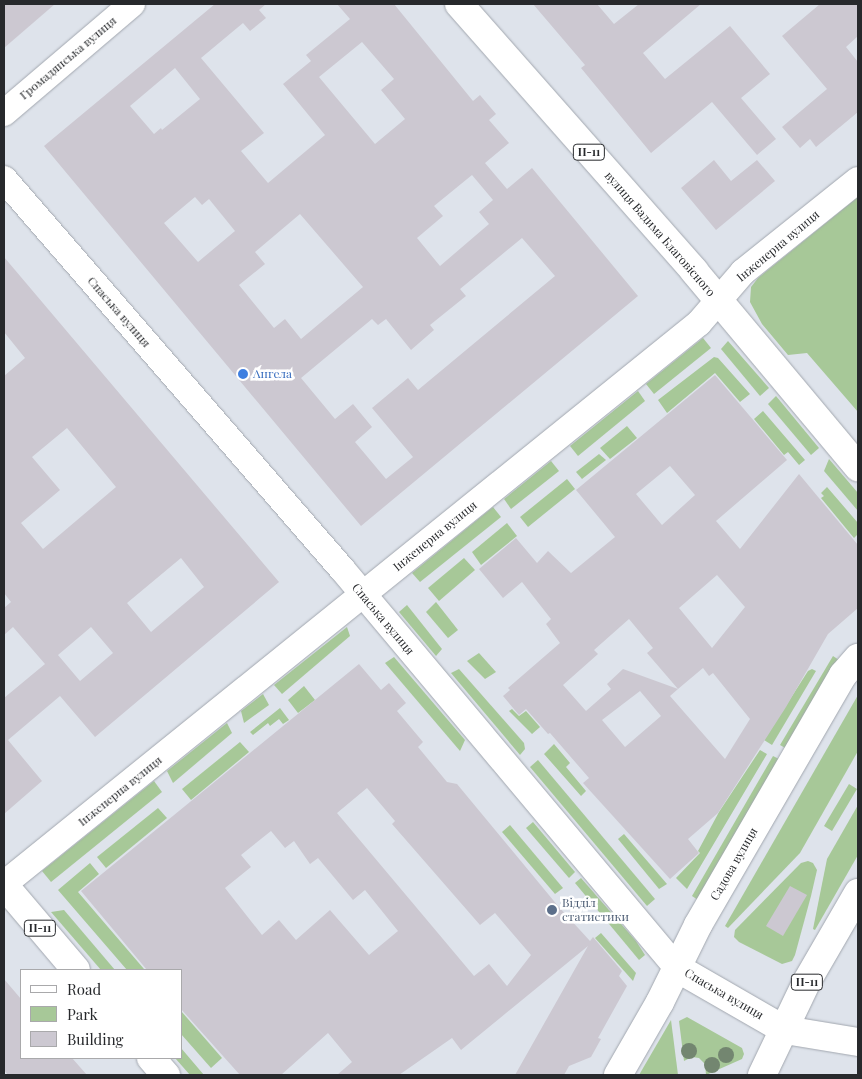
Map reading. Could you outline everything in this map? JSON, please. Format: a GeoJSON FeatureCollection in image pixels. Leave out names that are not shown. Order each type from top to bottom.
{"type":"FeatureCollection","features":[{"type":"Feature","properties":{"kind":"main road","name":"вулиця Вадима Благовісного"},"geometry":{"type":"LineString","coordinates":[[459,4],[718,301],[858,467]]}},
{"type":"Feature","properties":{"kind":"main road","name":"Садова вулиця"},"geometry":{"type":"LineString","coordinates":[[618,1075],[677,968],[698,925],[844,675],[858,658]]}},
{"type":"Feature","properties":{"kind":"main road","name":"Н-11"},"geometry":{"type":"LineString","coordinates":[[4,885],[75,969]]}},
{"type":"Feature","properties":{"kind":"main road","name":"Н-11"},"geometry":{"type":"LineString","coordinates":[[762,1075],[807,982],[858,893]]}},
{"type":"Feature","properties":{"kind":"main road","name":"Спаська вулиця"},"geometry":{"type":"LineString","coordinates":[[677,968],[785,1030]]}},
{"type":"Feature","properties":{"kind":"main road"},"geometry":{"type":"LineString","coordinates":[[785,1030],[858,1042]]}},
{"type":"Feature","properties":{"kind":"main road"},"geometry":{"type":"LineString","coordinates":[[152,1059],[166,1075]]}},
{"type":"Feature","properties":{"kind":"street","name":"Громадянська вулиця"},"geometry":{"type":"LineString","coordinates":[[4,113],[132,4]]}},
{"type":"Feature","properties":{"kind":"street","name":"Спаська вулиця"},"geometry":{"type":"LineString","coordinates":[[4,179],[363,594],[677,968]]}},
{"type":"Feature","properties":{"kind":"street","name":"Інженерна вулиця"},"geometry":{"type":"LineString","coordinates":[[4,885],[699,323],[743,272],[858,180]]}},
{"type":"Feature","properties":{"kind":"green space"},"geometry":{"type":"Polygon","coordinates":[[[858,197],[858,412],[807,353],[788,355],[762,324],[750,302],[751,287],[758,278],[858,197]]]}},
{"type":"Feature","properties":{"kind":"green space"},"geometry":{"type":"Polygon","coordinates":[[[703,338],[711,348],[654,394],[646,384],[703,338]]]}},
{"type":"Feature","properties":{"kind":"green space"},"geometry":{"type":"Polygon","coordinates":[[[728,341],[769,388],[760,396],[721,349],[728,341]]]}},
{"type":"Feature","properties":{"kind":"green space"},"geometry":{"type":"Polygon","coordinates":[[[714,357],[718,358],[750,394],[740,402],[715,373],[667,413],[658,400],[714,357]]]}},
{"type":"Feature","properties":{"kind":"green space"},"geometry":{"type":"Polygon","coordinates":[[[638,391],[645,401],[578,456],[570,446],[638,391]]]}},
{"type":"Feature","properties":{"kind":"green space"},"geometry":{"type":"Polygon","coordinates":[[[776,396],[819,448],[811,455],[768,404],[776,396]]]}},
{"type":"Feature","properties":{"kind":"green space"},"geometry":{"type":"Polygon","coordinates":[[[763,411],[805,460],[799,465],[788,452],[784,455],[754,419],[763,411]]]}},
{"type":"Feature","properties":{"kind":"green space"},"geometry":{"type":"Polygon","coordinates":[[[627,426],[637,438],[610,459],[600,448],[627,426]]]}},
{"type":"Feature","properties":{"kind":"green space"},"geometry":{"type":"Polygon","coordinates":[[[599,454],[606,460],[582,479],[576,472],[599,454]]]}},
{"type":"Feature","properties":{"kind":"green space"},"geometry":{"type":"Polygon","coordinates":[[[829,459],[858,493],[858,511],[824,471],[829,459]]]}},
{"type":"Feature","properties":{"kind":"green space"},"geometry":{"type":"Polygon","coordinates":[[[551,461],[559,471],[511,509],[504,499],[551,461]]]}},
{"type":"Feature","properties":{"kind":"green space"},"geometry":{"type":"Polygon","coordinates":[[[567,479],[575,489],[528,527],[520,517],[567,479]]]}},
{"type":"Feature","properties":{"kind":"green space"},"geometry":{"type":"Polygon","coordinates":[[[827,487],[858,523],[858,534],[854,538],[821,498],[824,496],[821,493],[827,487]]]}},
{"type":"Feature","properties":{"kind":"green space"},"geometry":{"type":"Polygon","coordinates":[[[493,507],[501,517],[420,582],[412,573],[493,507]]]}},
{"type":"Feature","properties":{"kind":"green space"},"geometry":{"type":"Polygon","coordinates":[[[507,523],[517,536],[481,565],[472,552],[507,523]]]}},
{"type":"Feature","properties":{"kind":"green space"},"geometry":{"type":"Polygon","coordinates":[[[464,558],[475,570],[439,601],[428,588],[464,558]]]}},
{"type":"Feature","properties":{"kind":"green space"},"geometry":{"type":"Polygon","coordinates":[[[436,602],[458,630],[448,638],[426,612],[436,602]]]}},
{"type":"Feature","properties":{"kind":"green space"},"geometry":{"type":"Polygon","coordinates":[[[407,605],[442,649],[436,656],[399,612],[407,605]]]}},
{"type":"Feature","properties":{"kind":"green space"},"geometry":{"type":"Polygon","coordinates":[[[347,627],[350,636],[282,694],[274,685],[347,627]]]}},
{"type":"Feature","properties":{"kind":"green space"},"geometry":{"type":"Polygon","coordinates":[[[479,653],[496,672],[485,679],[467,661],[479,653]]]}},
{"type":"Feature","properties":{"kind":"green space"},"geometry":{"type":"Polygon","coordinates":[[[833,656],[839,660],[787,749],[780,745],[833,656]]]}},
{"type":"Feature","properties":{"kind":"green space"},"geometry":{"type":"Polygon","coordinates":[[[394,657],[465,740],[460,751],[385,663],[394,657]]]}},
{"type":"Feature","properties":{"kind":"green space"},"geometry":{"type":"Polygon","coordinates":[[[459,669],[524,743],[525,749],[520,755],[451,673],[459,669]]]}},
{"type":"Feature","properties":{"kind":"green space"},"geometry":{"type":"Polygon","coordinates":[[[812,669],[816,671],[772,745],[764,740],[808,671],[812,669]]]}},
{"type":"Feature","properties":{"kind":"green space"},"geometry":{"type":"Polygon","coordinates":[[[304,686],[315,700],[298,713],[288,700],[304,686]]]}},
{"type":"Feature","properties":{"kind":"green space"},"geometry":{"type":"Polygon","coordinates":[[[263,694],[269,705],[244,723],[241,711],[263,694]]]}},
{"type":"Feature","properties":{"kind":"green space"},"geometry":{"type":"Polygon","coordinates":[[[858,695],[858,751],[800,853],[728,928],[725,926],[858,695]]]}},
{"type":"Feature","properties":{"kind":"green space"},"geometry":{"type":"Polygon","coordinates":[[[280,708],[289,720],[283,724],[279,719],[270,726],[268,723],[253,735],[250,732],[280,708]]]}},
{"type":"Feature","properties":{"kind":"green space"},"geometry":{"type":"Polygon","coordinates":[[[512,709],[519,716],[526,711],[540,727],[532,734],[509,711],[512,709]]]}},
{"type":"Feature","properties":{"kind":"green space"},"geometry":{"type":"Polygon","coordinates":[[[227,723],[232,733],[173,783],[167,771],[227,723]]]}},
{"type":"Feature","properties":{"kind":"green space"},"geometry":{"type":"Polygon","coordinates":[[[240,742],[249,752],[191,800],[182,789],[240,742]]]}},
{"type":"Feature","properties":{"kind":"green space"},"geometry":{"type":"Polygon","coordinates":[[[554,744],[570,763],[566,767],[586,791],[581,796],[544,754],[554,744]]]}},
{"type":"Feature","properties":{"kind":"green space"},"geometry":{"type":"Polygon","coordinates":[[[760,750],[767,754],[687,889],[676,878],[700,853],[698,851],[719,812],[760,750]]]}},
{"type":"Feature","properties":{"kind":"green space"},"geometry":{"type":"Polygon","coordinates":[[[773,756],[781,760],[701,902],[692,896],[773,756]]]}},
{"type":"Feature","properties":{"kind":"green space"},"geometry":{"type":"Polygon","coordinates":[[[538,760],[655,899],[647,906],[530,767],[538,760]]]}},
{"type":"Feature","properties":{"kind":"green space"},"geometry":{"type":"Polygon","coordinates":[[[154,781],[162,792],[51,882],[42,871],[154,781]]]}},
{"type":"Feature","properties":{"kind":"green space"},"geometry":{"type":"Polygon","coordinates":[[[849,784],[857,789],[832,831],[824,826],[849,784]]]}},
{"type":"Feature","properties":{"kind":"green space"},"geometry":{"type":"Polygon","coordinates":[[[858,805],[858,855],[815,930],[813,929],[827,859],[858,805]]]}},
{"type":"Feature","properties":{"kind":"green space"},"geometry":{"type":"Polygon","coordinates":[[[158,808],[167,818],[106,868],[97,857],[158,808]]]}},
{"type":"Feature","properties":{"kind":"green space"},"geometry":{"type":"Polygon","coordinates":[[[533,822],[575,872],[569,878],[526,828],[533,822]]]}},
{"type":"Feature","properties":{"kind":"green space"},"geometry":{"type":"Polygon","coordinates":[[[510,825],[563,888],[555,894],[502,832],[510,825]]]}},
{"type":"Feature","properties":{"kind":"green space"},"geometry":{"type":"Polygon","coordinates":[[[624,834],[667,884],[659,889],[618,839],[624,834]]]}},
{"type":"Feature","properties":{"kind":"green space"},"geometry":{"type":"Polygon","coordinates":[[[808,861],[813,863],[817,870],[792,961],[782,964],[739,942],[734,937],[735,930],[801,863],[808,861]]]}},
{"type":"Feature","properties":{"kind":"green space"},"geometry":{"type":"Polygon","coordinates":[[[90,863],[99,874],[78,892],[144,969],[126,969],[58,890],[90,863]]]}},
{"type":"Feature","properties":{"kind":"green space"},"geometry":{"type":"Polygon","coordinates":[[[581,878],[636,941],[645,955],[639,960],[575,883],[581,878]]]}},
{"type":"Feature","properties":{"kind":"green space"},"geometry":{"type":"Polygon","coordinates":[[[64,910],[114,969],[100,969],[51,912],[64,910]]]}},
{"type":"Feature","properties":{"kind":"green space"},"geometry":{"type":"Polygon","coordinates":[[[601,933],[636,973],[633,981],[595,938],[601,933]]]}},
{"type":"Feature","properties":{"kind":"green space"},"geometry":{"type":"Polygon","coordinates":[[[182,1012],[222,1058],[211,1068],[182,1035],[182,1012]]]}},
{"type":"Feature","properties":{"kind":"green space"},"geometry":{"type":"Polygon","coordinates":[[[687,1017],[742,1048],[744,1054],[742,1059],[706,1075],[705,1064],[699,1058],[692,1057],[684,1061],[679,1021],[687,1017]]]}},
{"type":"Feature","properties":{"kind":"green space"},"geometry":{"type":"Polygon","coordinates":[[[671,1020],[678,1075],[639,1075],[671,1020]]]}},
{"type":"Feature","properties":{"kind":"green space"},"geometry":{"type":"Polygon","coordinates":[[[182,1049],[204,1075],[190,1075],[176,1059],[182,1059],[182,1049]]]}},
{"type":"Feature","properties":{"kind":"building"},"geometry":{"type":"Polygon","coordinates":[[[4,4],[55,4],[4,48],[4,4]]]}},
{"type":"Feature","properties":{"kind":"building"},"geometry":{"type":"Polygon","coordinates":[[[215,4],[266,4],[259,10],[266,18],[250,31],[243,23],[201,58],[264,133],[241,151],[268,183],[325,135],[283,84],[311,61],[306,55],[350,19],[337,4],[394,4],[473,101],[480,95],[496,114],[489,120],[509,143],[485,163],[507,189],[532,168],[638,296],[361,526],[44,146],[215,4]],[[362,42],[319,77],[375,144],[405,119],[381,90],[394,79],[362,42]],[[175,68],[130,106],[154,134],[161,128],[162,130],[200,99],[175,68]],[[472,175],[434,206],[443,216],[417,238],[440,266],[489,224],[479,212],[493,200],[472,175]],[[195,197],[164,223],[198,262],[235,231],[209,199],[202,205],[195,197]],[[300,214],[255,252],[265,264],[239,285],[274,328],[285,319],[301,339],[363,287],[300,214]],[[522,238],[460,289],[466,296],[430,325],[434,330],[411,350],[386,319],[378,325],[372,319],[301,378],[335,419],[353,404],[372,427],[355,442],[386,479],[413,457],[372,408],[408,378],[418,390],[555,276],[522,238]]]}},
{"type":"Feature","properties":{"kind":"building"},"geometry":{"type":"Polygon","coordinates":[[[533,4],[597,4],[614,24],[639,4],[701,4],[643,53],[665,79],[730,26],[770,74],[741,98],[776,139],[757,155],[712,102],[651,153],[581,68],[585,65],[533,4]]]}},
{"type":"Feature","properties":{"kind":"building"},"geometry":{"type":"Polygon","coordinates":[[[820,4],[858,4],[858,36],[846,47],[858,62],[858,112],[816,147],[810,139],[800,148],[782,127],[827,89],[782,36],[820,4]]]}},
{"type":"Feature","properties":{"kind":"building"},"geometry":{"type":"Polygon","coordinates":[[[714,160],[731,181],[757,160],[775,181],[716,230],[681,188],[714,160]]]}},
{"type":"Feature","properties":{"kind":"building"},"geometry":{"type":"Polygon","coordinates":[[[4,257],[279,582],[95,737],[60,696],[8,740],[42,781],[4,814],[4,698],[45,664],[13,627],[4,635],[4,608],[11,602],[4,593],[4,376],[25,358],[4,332],[4,257]],[[67,428],[32,457],[60,490],[21,523],[43,549],[116,487],[67,428]],[[181,558],[127,603],[151,632],[204,587],[181,558]],[[91,627],[58,655],[80,681],[113,653],[91,627]]]}},
{"type":"Feature","properties":{"kind":"building"},"geometry":{"type":"Polygon","coordinates":[[[715,375],[787,460],[716,521],[740,549],[799,474],[858,545],[858,608],[828,634],[786,707],[718,813],[688,839],[699,853],[670,879],[583,783],[589,778],[550,733],[548,734],[526,709],[519,715],[503,696],[510,690],[508,688],[560,643],[546,624],[551,619],[522,582],[503,598],[479,569],[516,538],[537,563],[548,551],[571,573],[615,537],[576,490],[715,375]],[[670,466],[636,494],[662,525],[695,495],[670,466]],[[717,575],[679,608],[712,648],[745,607],[717,575]],[[629,619],[594,650],[598,654],[563,685],[586,711],[611,689],[607,684],[623,669],[678,689],[647,653],[653,648],[629,619]],[[703,668],[670,696],[725,759],[750,719],[713,673],[709,676],[703,668]],[[640,691],[602,720],[625,747],[661,716],[640,691]]]}},
{"type":"Feature","properties":{"kind":"building"},"geometry":{"type":"Polygon","coordinates":[[[359,664],[381,690],[389,683],[406,703],[397,711],[423,742],[418,747],[447,782],[457,784],[558,906],[590,941],[593,937],[622,971],[619,976],[627,986],[598,1038],[601,1039],[591,1057],[569,1066],[564,1075],[515,1075],[588,946],[461,1050],[452,1038],[399,1075],[337,1075],[352,1062],[328,1033],[281,1075],[240,1075],[182,1010],[182,969],[146,969],[81,891],[359,664]],[[367,788],[337,813],[474,976],[489,964],[507,986],[531,955],[495,913],[480,925],[392,824],[395,821],[367,788]],[[271,831],[241,855],[251,867],[225,888],[262,935],[279,920],[296,940],[330,910],[369,955],[398,931],[365,890],[353,900],[318,858],[310,864],[294,841],[285,848],[271,831]]]}},
{"type":"Feature","properties":{"kind":"building"},"geometry":{"type":"Polygon","coordinates":[[[790,886],[807,895],[783,936],[766,926],[790,886]]]}},
{"type":"Feature","properties":{"kind":"building"},"geometry":{"type":"Polygon","coordinates":[[[4,979],[20,998],[20,1059],[73,1059],[87,1075],[8,1075],[4,1070],[4,979]]]}},
{"type":"Feature","properties":{"kind":"place","name":"Ангела"},"geometry":{"type":"Point","coordinates":[243,374]}},
{"type":"Feature","properties":{"kind":"place","name":"Відділ статистики"},"geometry":{"type":"Point","coordinates":[552,910]}}]}
